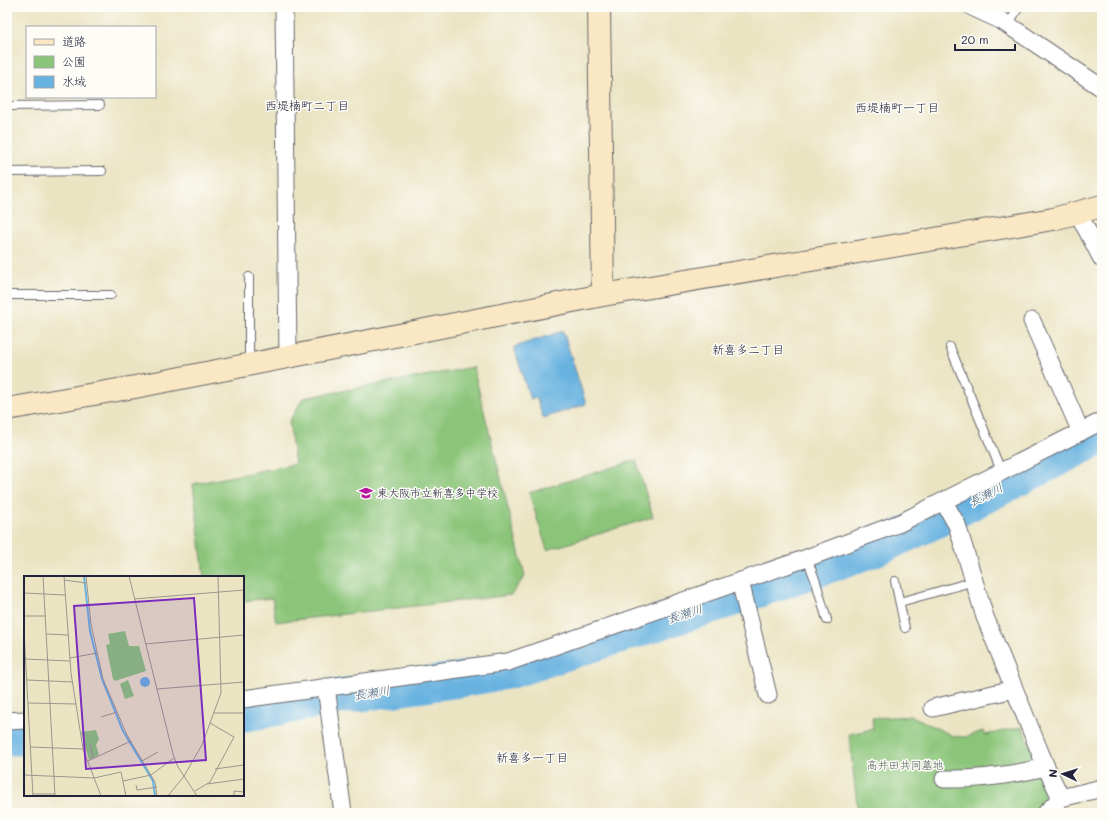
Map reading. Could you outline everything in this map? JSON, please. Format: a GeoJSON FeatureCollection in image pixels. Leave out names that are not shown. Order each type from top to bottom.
{"type":"FeatureCollection","features":[{"type":"Feature","properties":{"kind":"street"},"geometry":{"type":"LineString","coordinates":[[284,7],[288,356]]}},
{"type":"Feature","properties":{"kind":"street"},"geometry":{"type":"LineString","coordinates":[[599,7],[603,295]]}},
{"type":"Feature","properties":{"kind":"street"},"geometry":{"type":"LineString","coordinates":[[972,7],[1008,25],[1102,88]]}},
{"type":"Feature","properties":{"kind":"street"},"geometry":{"type":"LineString","coordinates":[[7,409],[135,387],[603,295],[1053,219],[1102,206]]}},
{"type":"Feature","properties":{"kind":"street"},"geometry":{"type":"LineString","coordinates":[[1078,213],[1102,259]]}},
{"type":"Feature","properties":{"kind":"street"},"geometry":{"type":"LineString","coordinates":[[1032,321],[1081,432]]}},
{"type":"Feature","properties":{"kind":"street"},"geometry":{"type":"LineString","coordinates":[[244,699],[508,662],[743,592],[900,523],[946,506],[1002,473],[1102,421]]}},
{"type":"Feature","properties":{"kind":"street"},"geometry":{"type":"LineString","coordinates":[[946,506],[957,525],[985,617],[1046,767],[1061,798]]}},
{"type":"Feature","properties":{"kind":"street"},"geometry":{"type":"LineString","coordinates":[[743,592],[768,695]]}},
{"type":"Feature","properties":{"kind":"street"},"geometry":{"type":"LineString","coordinates":[[326,687],[343,813]]}},
{"type":"Feature","properties":{"kind":"street"},"geometry":{"type":"LineString","coordinates":[[933,708],[1014,689]]}},
{"type":"Feature","properties":{"kind":"street"},"geometry":{"type":"LineString","coordinates":[[7,721],[24,720]]}},
{"type":"Feature","properties":{"kind":"street"},"geometry":{"type":"LineString","coordinates":[[944,779],[984,778],[1020,773],[1046,767]]}},
{"type":"Feature","properties":{"kind":"street"},"geometry":{"type":"LineString","coordinates":[[1046,813],[1061,798],[1102,788]]}},
{"type":"Feature","properties":{"kind":"lane"},"geometry":{"type":"LineString","coordinates":[[1008,25],[1019,7]]}},
{"type":"Feature","properties":{"kind":"lane"},"geometry":{"type":"LineString","coordinates":[[7,106],[100,105]]}},
{"type":"Feature","properties":{"kind":"lane"},"geometry":{"type":"LineString","coordinates":[[7,172],[102,171]]}},
{"type":"Feature","properties":{"kind":"lane"},"geometry":{"type":"LineString","coordinates":[[249,277],[249,364]]}},
{"type":"Feature","properties":{"kind":"lane"},"geometry":{"type":"LineString","coordinates":[[7,295],[111,295]]}},
{"type":"Feature","properties":{"kind":"lane"},"geometry":{"type":"LineString","coordinates":[[950,347],[1002,473]]}},
{"type":"Feature","properties":{"kind":"lane"},"geometry":{"type":"LineString","coordinates":[[809,563],[827,620]]}},
{"type":"Feature","properties":{"kind":"lane"},"geometry":{"type":"LineString","coordinates":[[895,581],[905,628]]}},
{"type":"Feature","properties":{"kind":"lane"},"geometry":{"type":"LineString","coordinates":[[900,602],[975,581]]}},
{"type":"Feature","properties":{"kind":"green space"},"geometry":{"type":"Polygon","coordinates":[[[473,367],[525,576],[511,595],[276,622],[272,598],[244,601],[244,576],[204,576],[193,484],[295,464],[289,422],[303,398],[473,367]]]}},
{"type":"Feature","properties":{"kind":"green space"},"geometry":{"type":"Polygon","coordinates":[[[636,460],[653,517],[547,550],[529,493],[636,460]]]}},
{"type":"Feature","properties":{"kind":"green space","name":"高井田共同墓地"},"geometry":{"type":"Polygon","coordinates":[[[912,716],[953,736],[965,737],[983,731],[985,735],[1022,727],[1049,796],[1041,806],[1029,813],[858,813],[849,734],[873,729],[872,718],[912,716]]]}},
{"type":"Feature","properties":{"kind":"water"},"geometry":{"type":"Polygon","coordinates":[[[563,331],[586,404],[543,418],[536,397],[530,399],[514,347],[563,331]]]}},
{"type":"Feature","properties":{"kind":"waterway","name":"長瀬川"},"geometry":{"type":"LineString","coordinates":[[244,714],[336,697],[510,671],[735,598],[874,549],[937,520],[1102,436]]}},
{"type":"Feature","properties":{"kind":"waterway","name":"長瀬川"},"geometry":{"type":"LineString","coordinates":[[7,738],[24,737]]}},
{"type":"Feature","properties":{"kind":"place","name":"東大阪市立新喜多中学校"},"geometry":{"type":"Point","coordinates":[366,493]}},
{"type":"Feature","properties":{"kind":"district","name":"西堤楠町二丁目"},"geometry":{"type":"Point","coordinates":[307,106]}},
{"type":"Feature","properties":{"kind":"district","name":"西堤楠町一丁目"},"geometry":{"type":"Point","coordinates":[897,108]}},
{"type":"Feature","properties":{"kind":"district","name":"新喜多二丁目"},"geometry":{"type":"Point","coordinates":[748,350]}},
{"type":"Feature","properties":{"kind":"district","name":"新喜多一丁目"},"geometry":{"type":"Point","coordinates":[532,758]}}]}
